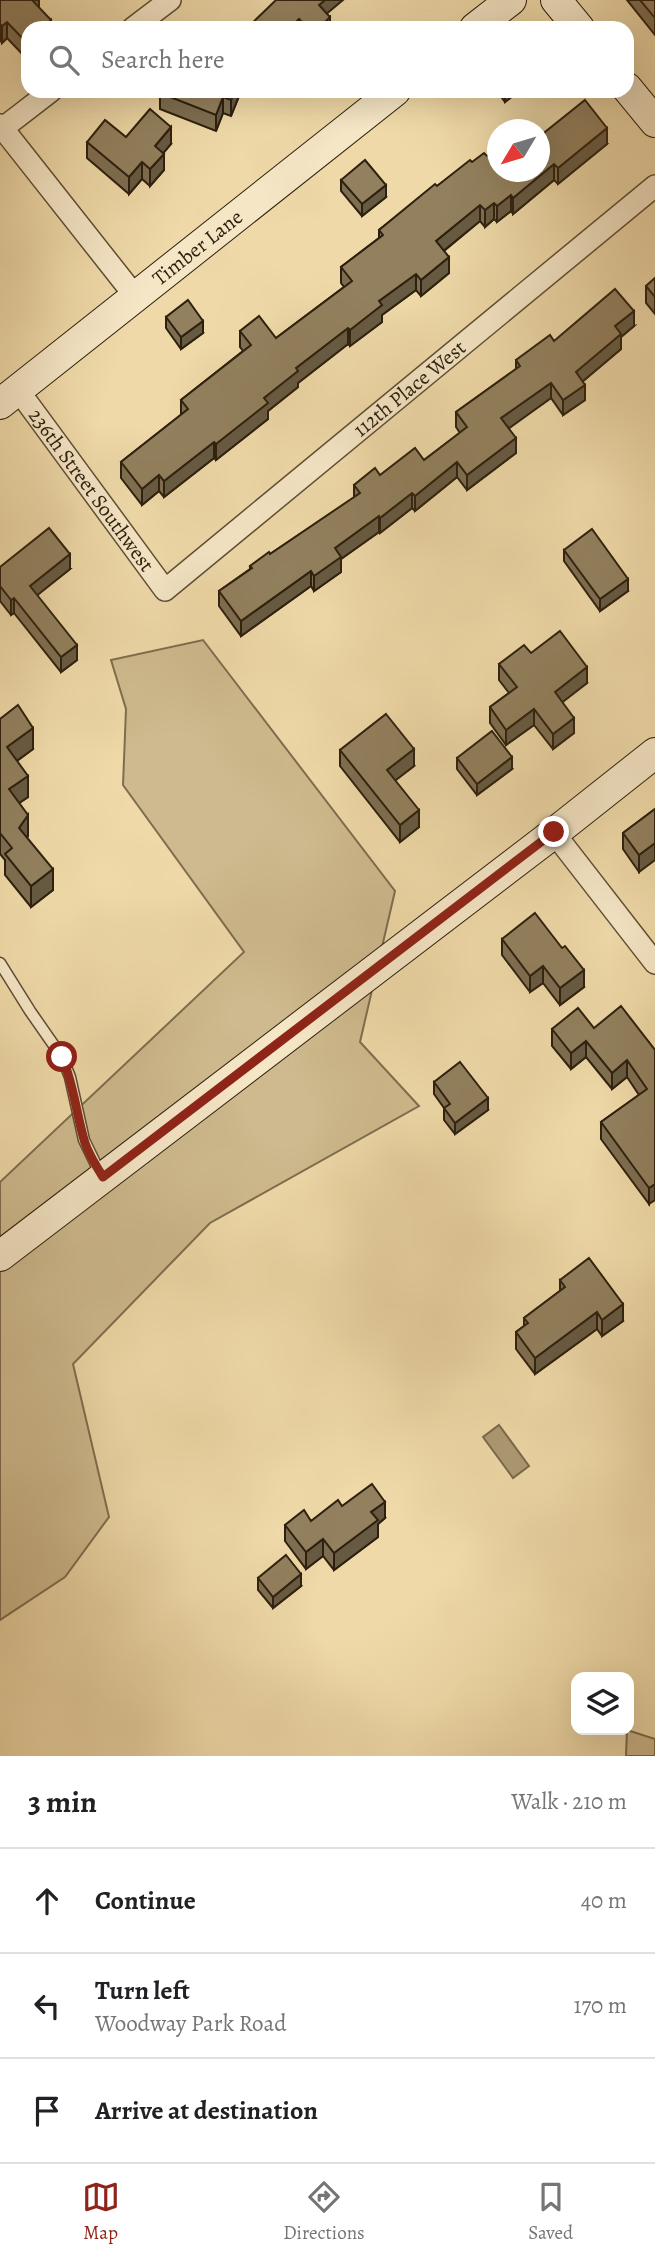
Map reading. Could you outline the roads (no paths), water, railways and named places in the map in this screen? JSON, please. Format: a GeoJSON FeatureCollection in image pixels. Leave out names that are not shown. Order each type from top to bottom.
{"type":"FeatureCollection","features":[{"type":"Feature","properties":{"kind":"street"},"geometry":{"type":"LineString","coordinates":[[142,21],[170,0]]}},
{"type":"Feature","properties":{"kind":"street"},"geometry":{"type":"LineString","coordinates":[[484,21],[511,0]]}},
{"type":"Feature","properties":{"kind":"street"},"geometry":{"type":"LineString","coordinates":[[556,0],[573,21]]}},
{"type":"Feature","properties":{"kind":"street"},"geometry":{"type":"LineString","coordinates":[[634,96],[655,122]]}},
{"type":"Feature","properties":{"kind":"street"},"geometry":{"type":"LineString","coordinates":[[41,98],[1,126],[135,296]]}},
{"type":"Feature","properties":{"kind":"street","name":"Timber Lane"},"geometry":{"type":"LineString","coordinates":[[9,397],[387,98]]}},
{"type":"Feature","properties":{"kind":"street","name":"112th Place West"},"geometry":{"type":"LineString","coordinates":[[165,590],[655,187]]}},
{"type":"Feature","properties":{"kind":"street","name":"236th Street Southwest"},"geometry":{"type":"LineString","coordinates":[[9,397],[165,590]]}},
{"type":"Feature","properties":{"kind":"street"},"geometry":{"type":"LineString","coordinates":[[0,1256],[655,753]]}},
{"type":"Feature","properties":{"kind":"street"},"geometry":{"type":"LineString","coordinates":[[554,832],[655,964]]}},
{"type":"Feature","properties":{"kind":"lane"},"geometry":{"type":"LineString","coordinates":[[0,963],[62,1057],[71,1077],[85,1140],[103,1177]]}}]}
